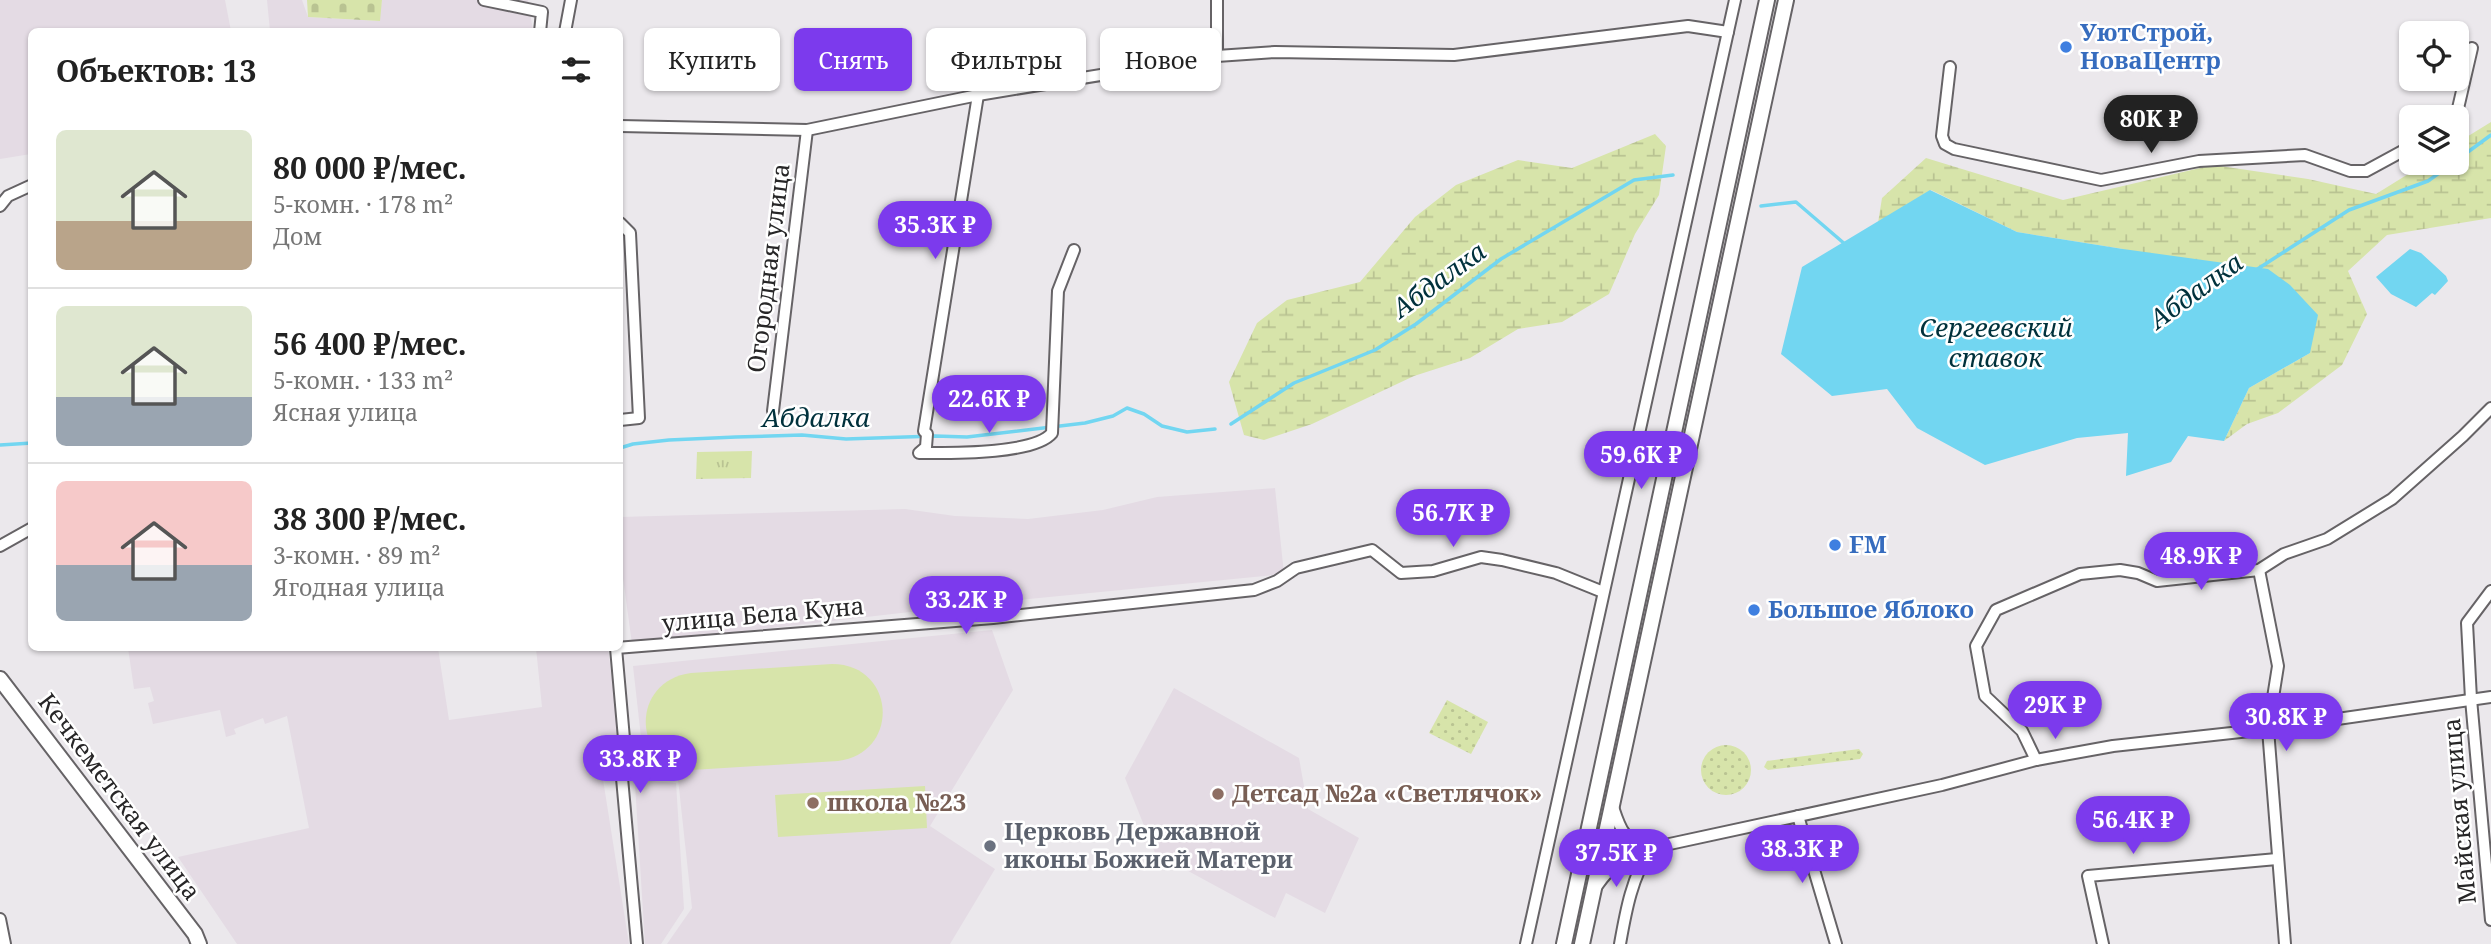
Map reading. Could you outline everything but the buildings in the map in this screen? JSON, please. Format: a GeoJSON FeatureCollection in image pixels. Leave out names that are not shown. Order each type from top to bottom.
{"type":"FeatureCollection","features":[{"type":"Feature","properties":{"kind":"main road"},"geometry":{"type":"LineString","coordinates":[[1564,944],[1767,0]]}},
{"type":"Feature","properties":{"kind":"main road"},"geometry":{"type":"LineString","coordinates":[[1582,944],[1786,0]]}},
{"type":"Feature","properties":{"kind":"main road","name":"Кечкеметская улица"},"geometry":{"type":"LineString","coordinates":[[0,679],[195,934],[199,944]]}},
{"type":"Feature","properties":{"kind":"street"},"geometry":{"type":"LineString","coordinates":[[484,0],[542,12],[540,28]]}},
{"type":"Feature","properties":{"kind":"street"},"geometry":{"type":"LineString","coordinates":[[566,28],[571,0]]}},
{"type":"Feature","properties":{"kind":"street"},"geometry":{"type":"LineString","coordinates":[[1217,0],[1217,28]]}},
{"type":"Feature","properties":{"kind":"street"},"geometry":{"type":"LineString","coordinates":[[1526,944],[1735,0]]}},
{"type":"Feature","properties":{"kind":"street"},"geometry":{"type":"LineString","coordinates":[[1221,56],[1275,52],[1454,55],[1688,26],[1728,32]]}},
{"type":"Feature","properties":{"kind":"street"},"geometry":{"type":"LineString","coordinates":[[2459,105],[2472,48]]}},
{"type":"Feature","properties":{"kind":"street"},"geometry":{"type":"LineString","coordinates":[[1950,66],[1942,136],[1945,144],[1954,149],[2101,180],[2199,161],[2305,156],[2350,171],[2366,171],[2399,152]]}},
{"type":"Feature","properties":{"kind":"street"},"geometry":{"type":"LineString","coordinates":[[623,127],[807,130],[978,95],[1100,75]]}},
{"type":"Feature","properties":{"kind":"street"},"geometry":{"type":"LineString","coordinates":[[978,95],[926,447],[919,453],[1002,451],[1046,439],[1053,427],[1058,291],[1074,250]]}},
{"type":"Feature","properties":{"kind":"street","name":"Огородная улица"},"geometry":{"type":"LineString","coordinates":[[774,411],[807,130]]}},
{"type":"Feature","properties":{"kind":"street"},"geometry":{"type":"LineString","coordinates":[[0,186],[8,196]]}},
{"type":"Feature","properties":{"kind":"street"},"geometry":{"type":"LineString","coordinates":[[0,206],[8,196],[28,187]]}},
{"type":"Feature","properties":{"kind":"street"},"geometry":{"type":"LineString","coordinates":[[623,226],[630,233],[639,418],[623,420]]}},
{"type":"Feature","properties":{"kind":"street"},"geometry":{"type":"LineString","coordinates":[[2036,760],[2022,731],[1986,696],[1976,646],[1996,610],[2089,572],[2120,570],[2157,580],[2259,570],[2284,554],[2327,539],[2392,499],[2491,408]]}},
{"type":"Feature","properties":{"kind":"street"},"geometry":{"type":"LineString","coordinates":[[0,546],[28,530]]}},
{"type":"Feature","properties":{"kind":"street","name":"улица Бела Куна"},"geometry":{"type":"LineString","coordinates":[[623,647],[993,618],[1254,590],[1277,581],[1296,568],[1372,550],[1401,573],[1433,571],[1481,557],[1556,573],[1603,592]]}},
{"type":"Feature","properties":{"kind":"street"},"geometry":{"type":"LineString","coordinates":[[2259,570],[2278,666],[2269,729],[2285,944]]}},
{"type":"Feature","properties":{"kind":"street","name":"Майская улица"},"geometry":{"type":"LineString","coordinates":[[2491,591],[2467,623],[2471,699],[2491,920]]}},
{"type":"Feature","properties":{"kind":"street","name":"улица Бела Куна"},"geometry":{"type":"LineString","coordinates":[[616,651],[625,750],[622,778],[637,944]]}},
{"type":"Feature","properties":{"kind":"street"},"geometry":{"type":"LineString","coordinates":[[1592,893],[1615,864],[1625,857],[1651,848],[1942,785],[2036,760],[2113,746],[2269,729],[2491,697]]}},
{"type":"Feature","properties":{"kind":"street"},"geometry":{"type":"LineString","coordinates":[[1612,803],[1626,837],[1651,848]]}},
{"type":"Feature","properties":{"kind":"street"},"geometry":{"type":"LineString","coordinates":[[1798,816],[1836,944]]}},
{"type":"Feature","properties":{"kind":"street"},"geometry":{"type":"LineString","coordinates":[[1620,944],[1626,910],[1639,867],[1651,848]]}},
{"type":"Feature","properties":{"kind":"street"},"geometry":{"type":"LineString","coordinates":[[2103,944],[2088,876],[2277,859]]}},
{"type":"Feature","properties":{"kind":"street"},"geometry":{"type":"LineString","coordinates":[[0,919],[5,944]]}},
{"type":"Feature","properties":{"kind":"shaded area"},"geometry":{"type":"Polygon","coordinates":[[[0,0],[225,0],[230,28],[28,28],[28,154],[0,159],[0,0]]]}},
{"type":"Feature","properties":{"kind":"shaded area"},"geometry":{"type":"Polygon","coordinates":[[[267,0],[302,0],[308,17],[379,21],[382,0],[528,0],[533,28],[270,28],[267,0]]]}},
{"type":"Feature","properties":{"kind":"shaded area"},"geometry":{"type":"Polygon","coordinates":[[[1275,488],[1284,574],[988,603],[632,644],[623,578],[623,517],[905,509],[955,516],[1028,519],[1103,510],[1157,497],[1275,488]]]}},
{"type":"Feature","properties":{"kind":"shaded area","name":"школа №23"},"geometry":{"type":"Polygon","coordinates":[[[992,630],[1013,690],[930,826],[995,869],[950,944],[667,944],[692,908],[678,779],[651,779],[650,764],[644,764],[633,666],[992,630]]]}},
{"type":"Feature","properties":{"kind":"shaded area"},"geometry":{"type":"Polygon","coordinates":[[[128,651],[438,651],[449,720],[542,707],[536,651],[608,651],[621,751],[599,754],[629,944],[237,944],[178,857],[309,828],[287,716],[265,724],[263,718],[234,729],[236,734],[226,737],[220,710],[153,724],[148,703],[154,701],[150,687],[134,689],[128,651]]]}},
{"type":"Feature","properties":{"kind":"shaded area","name":"Детсад №2а «Светлячок»"},"geometry":{"type":"Polygon","coordinates":[[[1174,688],[1299,758],[1308,809],[1359,838],[1325,913],[1286,893],[1275,918],[1155,853],[1125,778],[1174,688]]]}},
{"type":"Feature","properties":{"kind":"shaded area"},"geometry":{"type":"Polygon","coordinates":[[[649,767],[651,781],[676,783],[684,909],[661,944],[645,944],[634,768],[649,767]]]}},
{"type":"Feature","properties":{"kind":"green space"},"geometry":{"type":"Polygon","coordinates":[[[307,0],[382,0],[380,21],[308,17],[307,0]]]}},
{"type":"Feature","properties":{"kind":"green space"},"geometry":{"type":"Polygon","coordinates":[[[2491,122],[2491,218],[2387,235],[2348,271],[2367,314],[2342,365],[2278,413],[2247,424],[2224,441],[2249,388],[2310,353],[2123,249],[2017,232],[1931,190],[1878,223],[1882,198],[1926,158],[2063,200],[2213,165],[2308,179],[2376,194],[2407,175],[2469,175],[2469,136],[2491,122]]]}},
{"type":"Feature","properties":{"kind":"green space"},"geometry":{"type":"Polygon","coordinates":[[[1655,134],[1666,146],[1659,195],[1635,234],[1609,294],[1562,322],[1518,329],[1470,358],[1414,376],[1312,424],[1264,440],[1244,435],[1229,382],[1257,323],[1287,300],[1360,282],[1415,217],[1456,185],[1518,160],[1572,168],[1655,134]]]}},
{"type":"Feature","properties":{"kind":"green space"},"geometry":{"type":"Polygon","coordinates":[[[752,451],[751,478],[696,479],[697,452],[752,451]]]}},
{"type":"Feature","properties":{"kind":"green space"},"geometry":{"type":"Polygon","coordinates":[[[832,664],[853,668],[869,678],[879,693],[883,709],[881,727],[873,742],[858,755],[838,761],[692,770],[672,764],[658,753],[649,739],[646,722],[648,706],[657,691],[671,679],[691,673],[832,664]]]}},
{"type":"Feature","properties":{"kind":"green space"},"geometry":{"type":"Polygon","coordinates":[[[1447,700],[1488,722],[1471,754],[1429,733],[1447,700]]]}},
{"type":"Feature","properties":{"kind":"green space"},"geometry":{"type":"Polygon","coordinates":[[[1726,745],[1744,752],[1751,770],[1744,788],[1726,795],[1708,788],[1701,770],[1708,752],[1726,745]]]}},
{"type":"Feature","properties":{"kind":"green space"},"geometry":{"type":"Polygon","coordinates":[[[1859,749],[1863,754],[1860,759],[1768,770],[1764,767],[1767,761],[1859,749]]]}},
{"type":"Feature","properties":{"kind":"green space"},"geometry":{"type":"Polygon","coordinates":[[[925,786],[927,828],[778,837],[775,795],[925,786]]]}},
{"type":"Feature","properties":{"kind":"water","name":"Сергеевский ставок"},"geometry":{"type":"Polygon","coordinates":[[[1930,190],[2017,232],[2268,269],[2290,285],[2318,315],[2310,353],[2249,388],[2224,441],[2188,436],[2171,462],[2126,476],[2128,433],[2077,438],[1985,465],[1917,428],[1887,389],[1832,396],[1781,354],[1802,267],[1930,190]]]}},
{"type":"Feature","properties":{"kind":"water"},"geometry":{"type":"Polygon","coordinates":[[[2410,249],[2421,253],[2448,281],[2435,295],[2432,293],[2416,307],[2391,294],[2376,277],[2410,249]]]}},
{"type":"Feature","properties":{"kind":"waterway","name":"Абдалка"},"geometry":{"type":"LineString","coordinates":[[2469,151],[2491,135]]}},
{"type":"Feature","properties":{"kind":"waterway","name":"Абдалка"},"geometry":{"type":"LineString","coordinates":[[1231,424],[1294,383],[1375,350],[1416,324],[1501,259],[1634,180],[1673,175]]}},
{"type":"Feature","properties":{"kind":"waterway","name":"Абдалка"},"geometry":{"type":"LineString","coordinates":[[2256,270],[2349,210],[2428,181],[2436,175]]}},
{"type":"Feature","properties":{"kind":"waterway","name":"Абдалка"},"geometry":{"type":"LineString","coordinates":[[1761,206],[1796,202],[1846,245]]}},
{"type":"Feature","properties":{"kind":"waterway","name":"Абдалка"},"geometry":{"type":"LineString","coordinates":[[623,447],[669,440],[802,435],[846,439],[967,437],[1085,423],[1113,416],[1127,408],[1144,414],[1162,426],[1187,432],[1215,429]]}},
{"type":"Feature","properties":{"kind":"waterway","name":"Абдалка"},"geometry":{"type":"LineString","coordinates":[[0,445],[28,443]]}},
{"type":"Feature","properties":{"kind":"place","name":"УютСтрой, НоваЦентр"},"geometry":{"type":"Point","coordinates":[2066,47]}},
{"type":"Feature","properties":{"kind":"place","name":"FM"},"geometry":{"type":"Point","coordinates":[1835,545]}},
{"type":"Feature","properties":{"kind":"place","name":"Большое Яблоко"},"geometry":{"type":"Point","coordinates":[1754,610]}},
{"type":"Feature","properties":{"kind":"place","name":"Детсад №2а «Светлячок»"},"geometry":{"type":"Point","coordinates":[1218,794]}},
{"type":"Feature","properties":{"kind":"place","name":"школа №23"},"geometry":{"type":"Point","coordinates":[813,803]}},
{"type":"Feature","properties":{"kind":"place","name":"Церковь Державной иконы Божией Матери"},"geometry":{"type":"Point","coordinates":[990,846]}}]}
